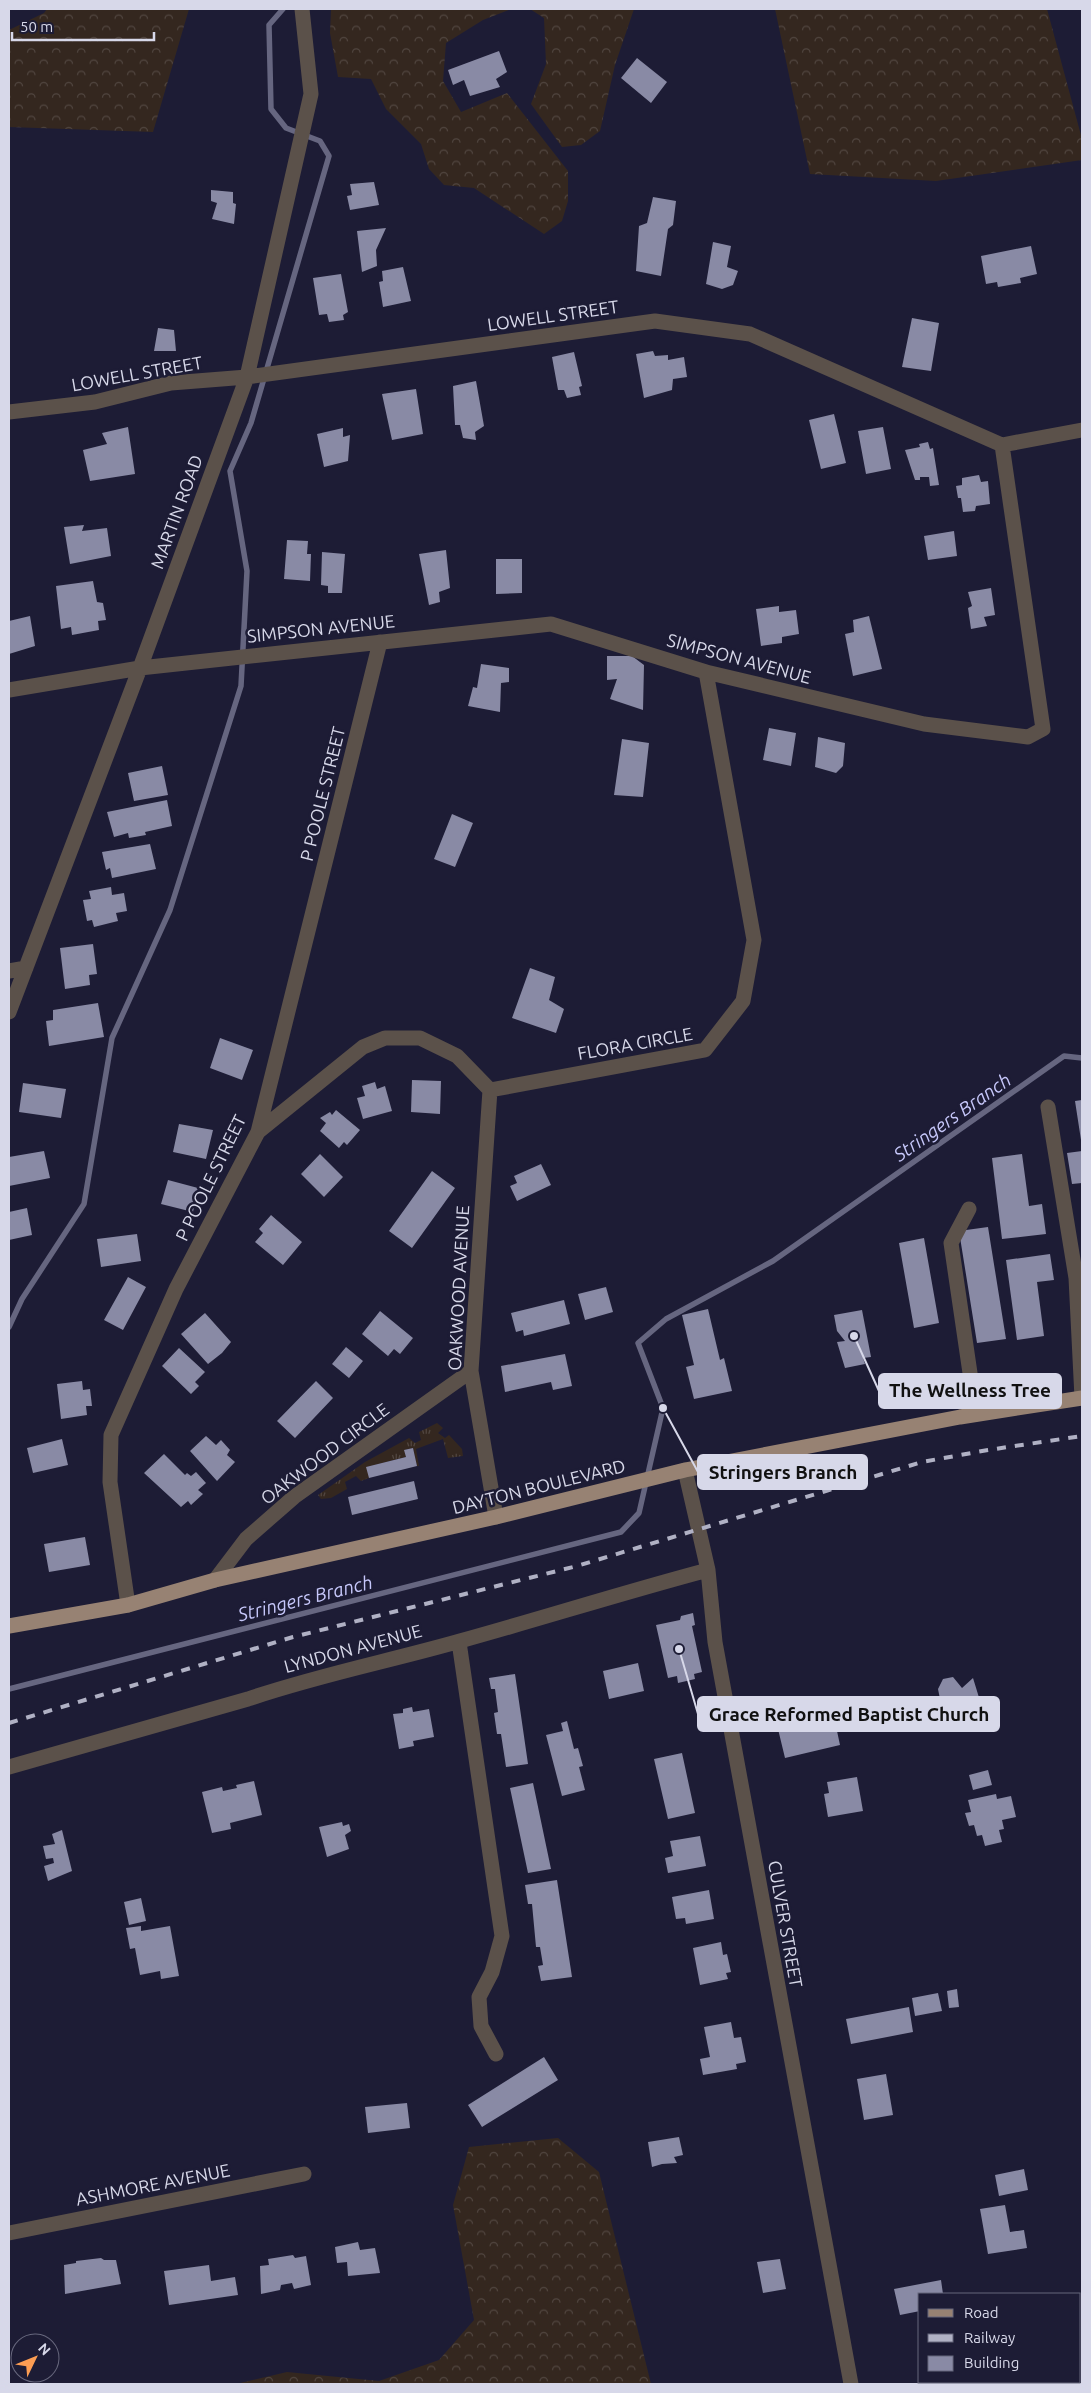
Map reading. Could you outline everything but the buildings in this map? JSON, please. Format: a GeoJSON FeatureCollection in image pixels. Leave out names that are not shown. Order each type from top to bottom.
{"type":"FeatureCollection","features":[{"type":"Feature","properties":{"kind":"main road","name":"DAYTON BOULEVARD"},"geometry":{"type":"LineString","coordinates":[[9,1626],[128,1605],[216,1580],[496,1517],[685,1470],[976,1414],[1082,1398]]}},
{"type":"Feature","properties":{"kind":"street","name":"MARTIN ROAD"},"geometry":{"type":"LineString","coordinates":[[9,1012],[140,668],[247,377],[311,94],[302,9]]}},
{"type":"Feature","properties":{"kind":"street","name":"LOWELL STREET"},"geometry":{"type":"LineString","coordinates":[[9,412],[95,402],[171,383],[247,377],[655,321],[750,334],[1002,445]]}},
{"type":"Feature","properties":{"kind":"street"},"geometry":{"type":"LineString","coordinates":[[1002,445],[1082,430]]}},
{"type":"Feature","properties":{"kind":"street","name":"SIMPSON AVENUE"},"geometry":{"type":"LineString","coordinates":[[9,690],[140,668],[551,624],[706,672],[924,724],[1028,737],[1043,729],[1002,445]]}},
{"type":"Feature","properties":{"kind":"street","name":"P POOLE STREET"},"geometry":{"type":"LineString","coordinates":[[128,1605],[110,1482],[111,1435],[176,1289],[258,1132],[380,642]]}},
{"type":"Feature","properties":{"kind":"street","name":"FLORA CIRCLE"},"geometry":{"type":"LineString","coordinates":[[490,1090],[705,1050],[743,1001],[754,940],[706,672]]}},
{"type":"Feature","properties":{"kind":"street"},"geometry":{"type":"LineString","coordinates":[[9,971],[26,968]]}},
{"type":"Feature","properties":{"kind":"street"},"geometry":{"type":"LineString","coordinates":[[258,1132],[363,1047],[385,1038],[420,1038],[457,1056],[490,1090]]}},
{"type":"Feature","properties":{"kind":"street","name":"OAKWOOD AVENUE"},"geometry":{"type":"LineString","coordinates":[[490,1090],[470,1371],[496,1517]]}},
{"type":"Feature","properties":{"kind":"street"},"geometry":{"type":"LineString","coordinates":[[1048,1107],[1061,1192],[1075,1218],[1082,1398]]}},
{"type":"Feature","properties":{"kind":"street"},"geometry":{"type":"LineString","coordinates":[[969,1209],[951,1243],[976,1414]]}},
{"type":"Feature","properties":{"kind":"street","name":"OAKWOOD CIRCLE"},"geometry":{"type":"LineString","coordinates":[[216,1580],[246,1540],[294,1496],[470,1371]]}},
{"type":"Feature","properties":{"kind":"street","name":"CULVER STREET"},"geometry":{"type":"LineString","coordinates":[[685,1470],[708,1570],[718,1660],[851,2384]]}},
{"type":"Feature","properties":{"kind":"street","name":"LYNDON AVENUE"},"geometry":{"type":"LineString","coordinates":[[9,1767],[282,1688],[459,1642],[620,1593],[708,1570]]}},
{"type":"Feature","properties":{"kind":"street"},"geometry":{"type":"LineString","coordinates":[[459,1642],[502,1936],[492,1972],[479,1997],[481,2026],[496,2054]]}},
{"type":"Feature","properties":{"kind":"street","name":"ASHMORE AVENUE"},"geometry":{"type":"LineString","coordinates":[[9,2233],[304,2174]]}},
{"type":"Feature","properties":{"kind":"green space"},"geometry":{"type":"Polygon","coordinates":[[[47,9],[189,9],[153,132],[9,127],[9,30],[44,13],[47,9]]]}},
{"type":"Feature","properties":{"kind":"green space"},"geometry":{"type":"Polygon","coordinates":[[[331,9],[511,9],[483,20],[446,43],[443,81],[461,112],[507,93],[568,171],[568,201],[562,221],[544,234],[474,188],[444,185],[429,169],[421,144],[386,109],[371,79],[338,77],[330,33],[331,9]]]}},
{"type":"Feature","properties":{"kind":"green space"},"geometry":{"type":"Polygon","coordinates":[[[530,9],[634,9],[615,65],[600,131],[581,145],[562,147],[531,104],[546,64],[544,18],[530,9]]]}},
{"type":"Feature","properties":{"kind":"green space"},"geometry":{"type":"Polygon","coordinates":[[[775,9],[1047,9],[1082,139],[1082,160],[936,181],[810,174],[775,9]]]}},
{"type":"Feature","properties":{"kind":"green space"},"geometry":{"type":"Polygon","coordinates":[[[437,1423],[443,1428],[438,1433],[445,1438],[449,1435],[462,1449],[463,1456],[448,1458],[443,1439],[416,1449],[419,1466],[417,1466],[413,1448],[405,1450],[406,1457],[367,1467],[369,1478],[361,1481],[356,1476],[345,1482],[347,1489],[331,1498],[321,1499],[318,1495],[365,1462],[409,1438],[415,1443],[421,1440],[419,1432],[437,1423]]]}},
{"type":"Feature","properties":{"kind":"green space"},"geometry":{"type":"Polygon","coordinates":[[[558,2138],[599,2172],[651,2384],[236,2384],[287,2372],[379,2381],[439,2360],[474,2320],[453,2205],[469,2147],[558,2138]]]}},
{"type":"Feature","properties":{"kind":"waterway"},"geometry":{"type":"LineString","coordinates":[[9,1327],[22,1299],[84,1204],[112,1038],[170,910],[241,686],[247,571],[230,471],[251,423],[329,156],[320,141],[286,128],[271,109],[269,25],[283,9]]}},
{"type":"Feature","properties":{"kind":"waterway","name":"Stringers Branch"},"geometry":{"type":"LineString","coordinates":[[9,1689],[621,1532],[639,1513],[663,1408],[638,1343],[666,1319],[773,1261],[1064,1056],[1082,1058]]}},
{"type":"Feature","properties":{"kind":"railway"},"geometry":{"type":"LineString","coordinates":[[9,1723],[293,1637],[577,1566],[922,1462],[1082,1436]]}},
{"type":"Feature","properties":{"kind":"place","name":"The Wellness Tree"},"geometry":{"type":"Point","coordinates":[854,1336]}},
{"type":"Feature","properties":{"kind":"place","name":"Stringers Branch"},"geometry":{"type":"Point","coordinates":[663,1408]}},
{"type":"Feature","properties":{"kind":"place","name":"Grace Reformed Baptist Church"},"geometry":{"type":"Point","coordinates":[679,1649]}}]}
